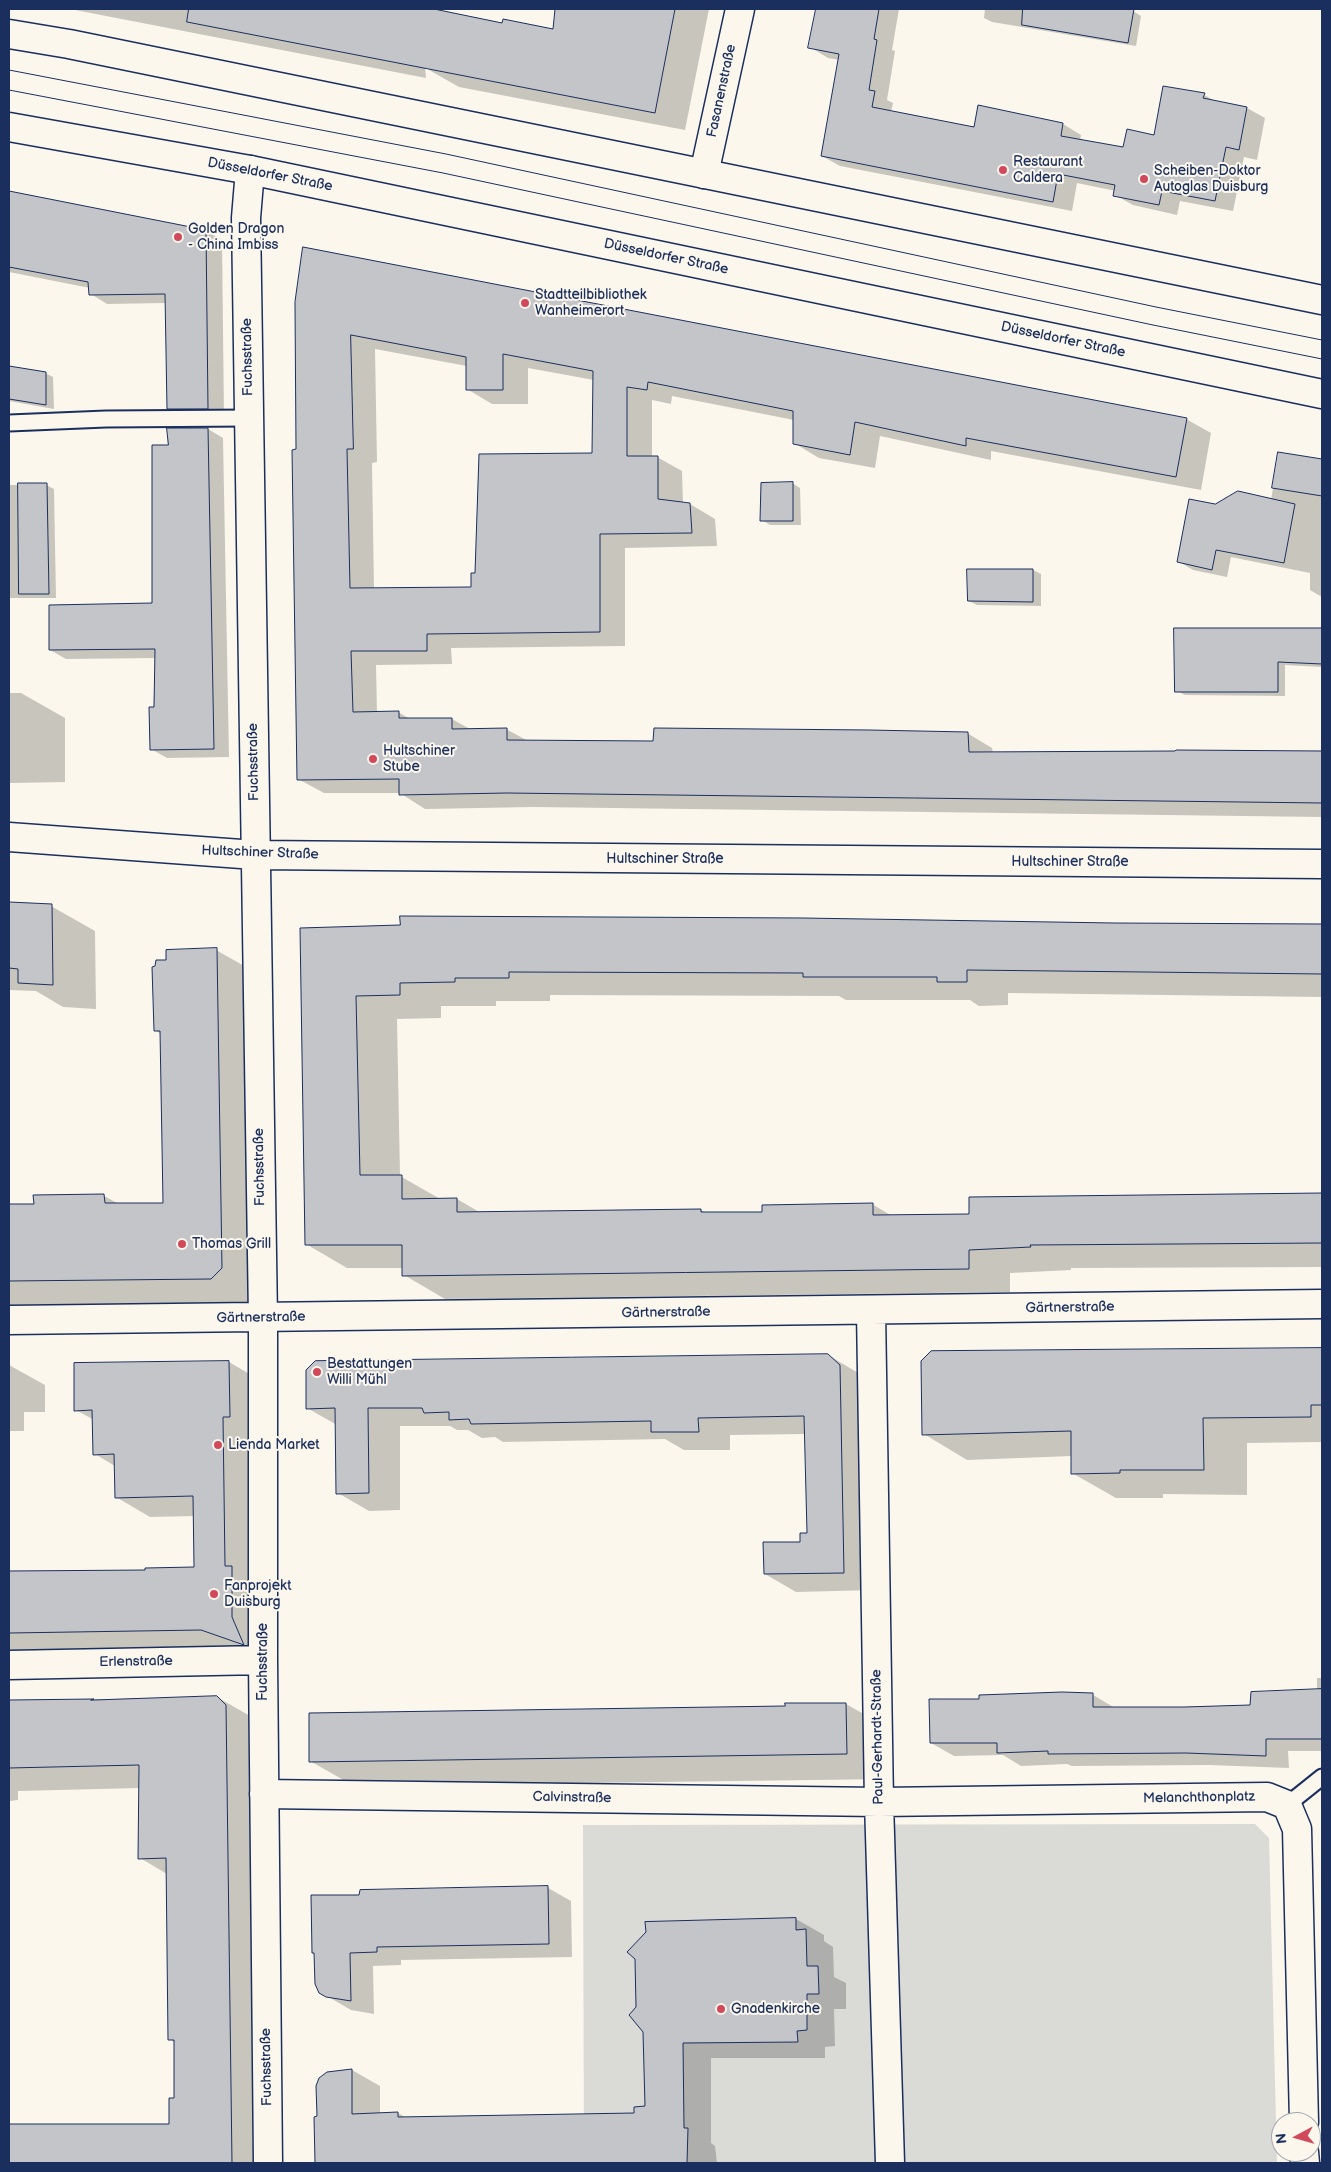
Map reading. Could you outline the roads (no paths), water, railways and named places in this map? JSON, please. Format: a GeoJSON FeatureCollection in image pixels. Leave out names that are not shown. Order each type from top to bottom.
{"type":"FeatureCollection","features":[{"type":"Feature","properties":{"kind":"street","name":"Fasanenstraße"},"geometry":{"type":"LineString","coordinates":[[704,174],[740,9]]}},
{"type":"Feature","properties":{"kind":"street"},"geometry":{"type":"LineString","coordinates":[[9,34],[69,44],[1322,300]]}},
{"type":"Feature","properties":{"kind":"street","name":"Düsseldorfer Straße"},"geometry":{"type":"LineString","coordinates":[[9,127],[250,170],[1322,394]]}},
{"type":"Feature","properties":{"kind":"street","name":"Fuchsstraße"},"geometry":{"type":"LineString","coordinates":[[250,170],[246,218],[263,1318],[263,1660],[268,2163]]}},
{"type":"Feature","properties":{"kind":"street","name":"Hultschiner Straße"},"geometry":{"type":"LineString","coordinates":[[9,837],[255,855],[1322,864]]}},
{"type":"Feature","properties":{"kind":"street","name":"Gärtnerstraße"},"geometry":{"type":"LineString","coordinates":[[9,1320],[871,1311],[1322,1304]]}},
{"type":"Feature","properties":{"kind":"street","name":"Paul-Gerhardt-Straße"},"geometry":{"type":"LineString","coordinates":[[871,1311],[880,1802],[890,2163]]}},
{"type":"Feature","properties":{"kind":"street","name":"Erlenstraße"},"geometry":{"type":"LineString","coordinates":[[9,1665],[263,1660]]}},
{"type":"Feature","properties":{"kind":"street","name":"Calvinstraße"},"geometry":{"type":"LineString","coordinates":[[264,1794],[880,1802]]}},
{"type":"Feature","properties":{"kind":"street","name":"Melanchthonplatz"},"geometry":{"type":"LineString","coordinates":[[880,1802],[1267,1797],[1287,1805]]}},
{"type":"Feature","properties":{"kind":"street"},"geometry":{"type":"LineString","coordinates":[[1287,1805],[1297,1829],[1304,2112]]}},
{"type":"Feature","properties":{"kind":"lane"},"geometry":{"type":"LineString","coordinates":[[9,423],[115,419],[249,418]]}},
{"type":"Feature","properties":{"kind":"lane"},"geometry":{"type":"LineString","coordinates":[[1287,1805],[1322,1777]]}},
{"type":"Feature","properties":{"kind":"tram line"},"geometry":{"type":"LineString","coordinates":[[9,70],[446,154],[1156,307],[1322,340]]}},
{"type":"Feature","properties":{"kind":"tram line"},"geometry":{"type":"LineString","coordinates":[[9,90],[443,173],[1153,325],[1322,359]]}},
{"type":"Feature","properties":{"kind":"place","name":"Restaurant Caldera"},"geometry":{"type":"Point","coordinates":[1003,170]}},
{"type":"Feature","properties":{"kind":"place","name":"Scheiben-Doktor Autoglas Duisburg"},"geometry":{"type":"Point","coordinates":[1144,179]}},
{"type":"Feature","properties":{"kind":"place","name":"Golden Dragon - China Imbiss"},"geometry":{"type":"Point","coordinates":[178,237]}},
{"type":"Feature","properties":{"kind":"place","name":"Stadtteilbibliothek Wanheimerort"},"geometry":{"type":"Point","coordinates":[525,303]}},
{"type":"Feature","properties":{"kind":"place","name":"Hultschiner Stube"},"geometry":{"type":"Point","coordinates":[373,759]}},
{"type":"Feature","properties":{"kind":"place","name":"Thomas Grill"},"geometry":{"type":"Point","coordinates":[182,1244]}},
{"type":"Feature","properties":{"kind":"place","name":"Bestattungen Willi Mühl"},"geometry":{"type":"Point","coordinates":[317,1372]}},
{"type":"Feature","properties":{"kind":"place","name":"Lienda Market"},"geometry":{"type":"Point","coordinates":[218,1445]}},
{"type":"Feature","properties":{"kind":"place","name":"Fanprojekt Duisburg"},"geometry":{"type":"Point","coordinates":[214,1594]}},
{"type":"Feature","properties":{"kind":"place","name":"Gnadenkirche"},"geometry":{"type":"Point","coordinates":[721,2009]}}]}
